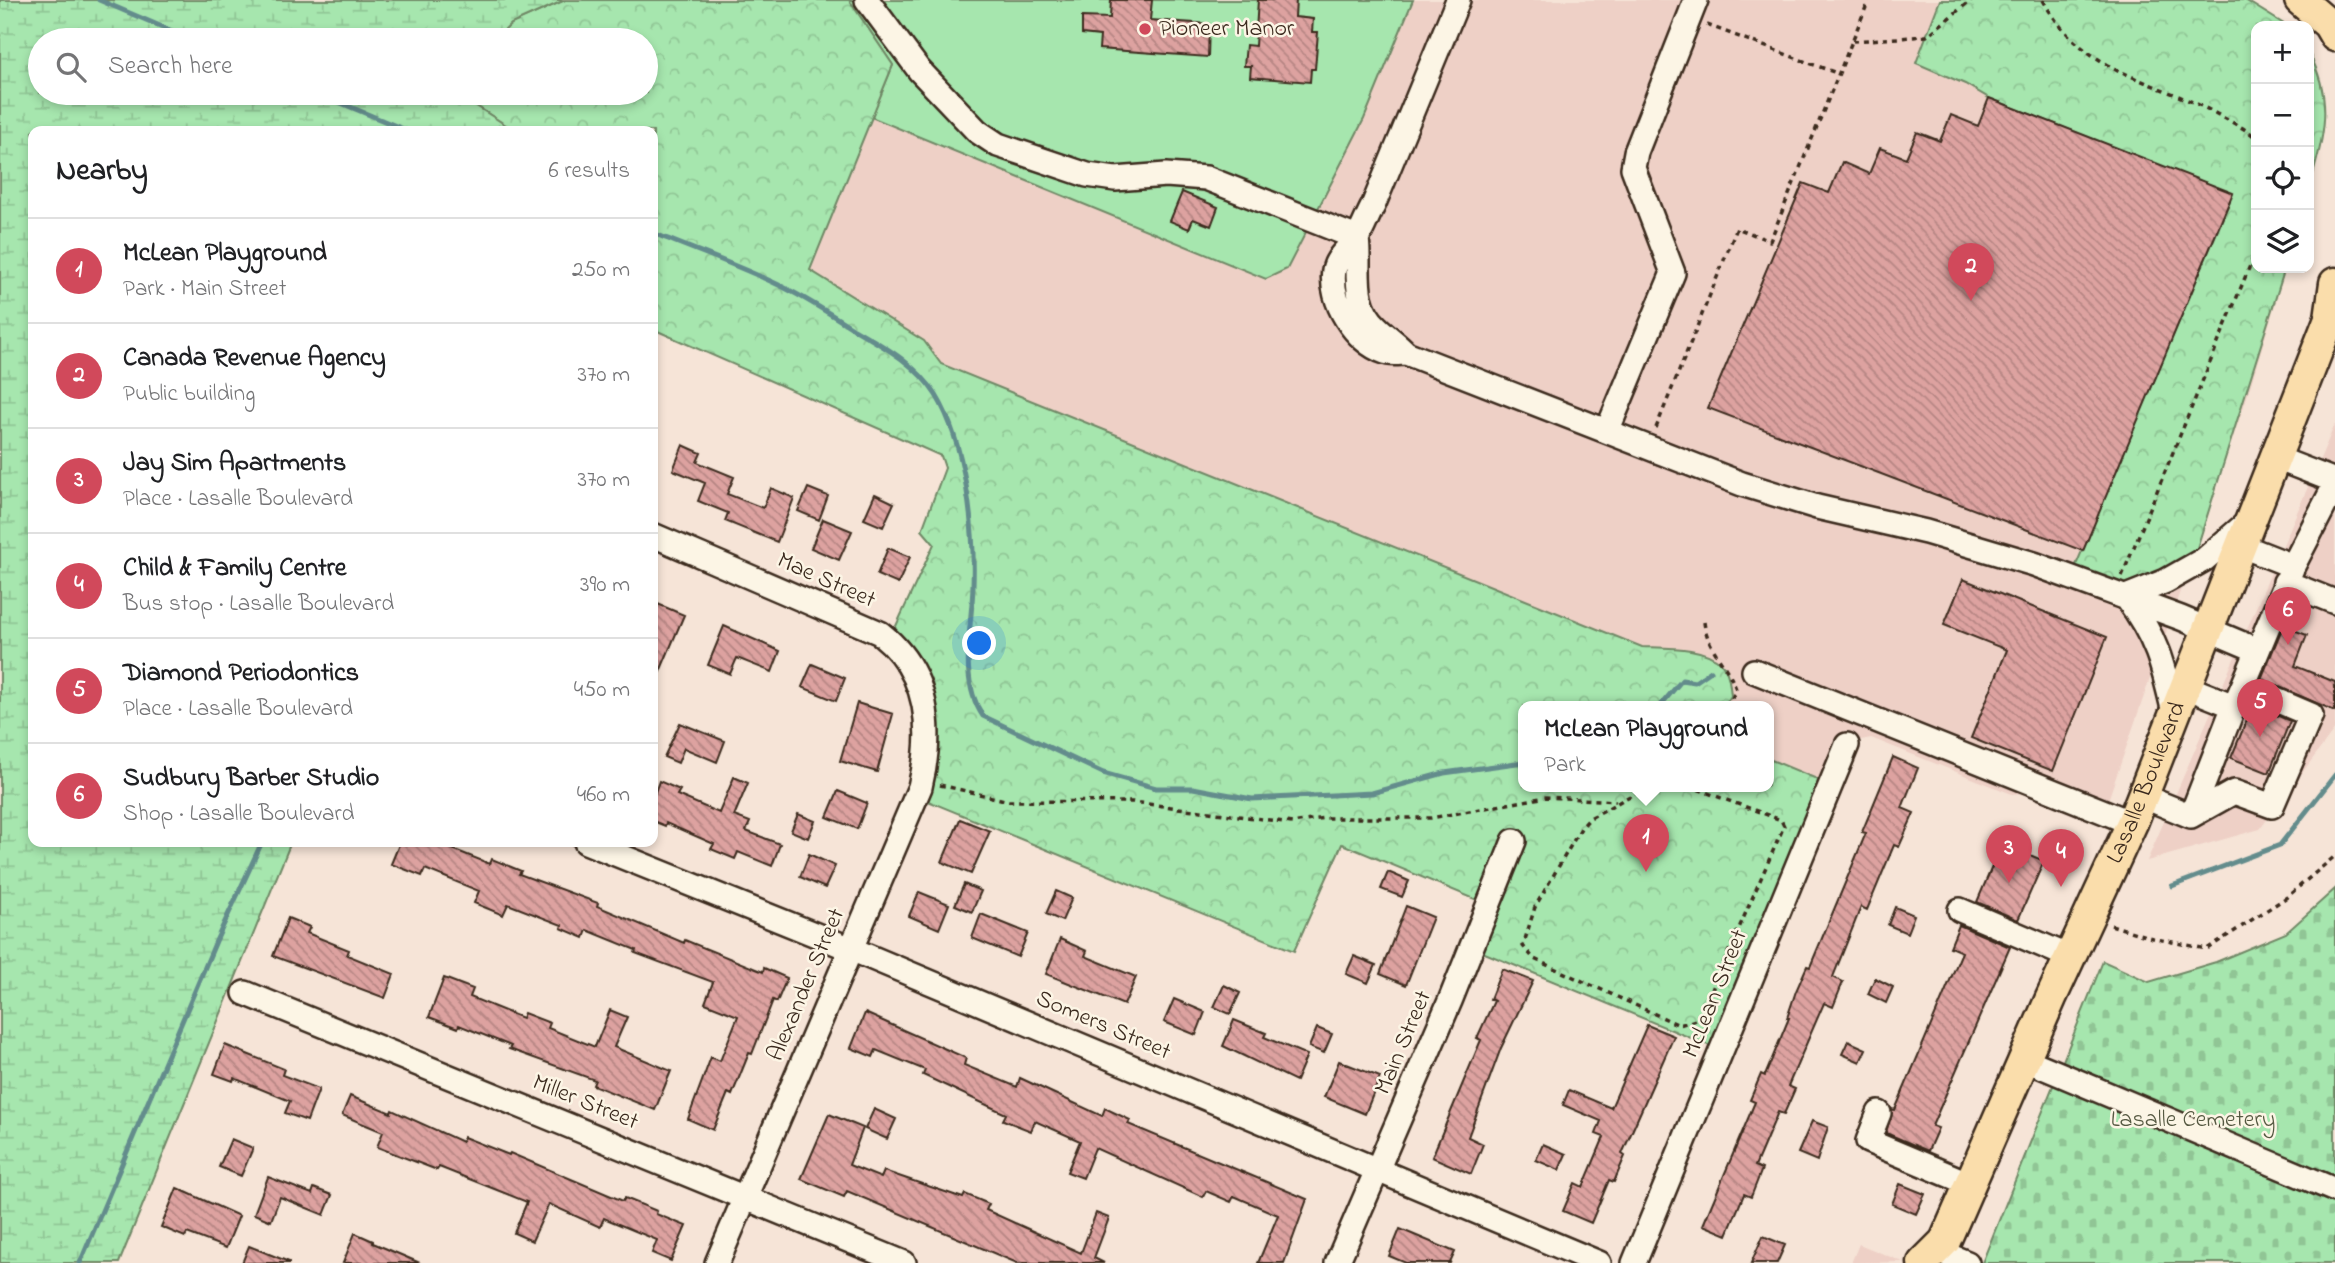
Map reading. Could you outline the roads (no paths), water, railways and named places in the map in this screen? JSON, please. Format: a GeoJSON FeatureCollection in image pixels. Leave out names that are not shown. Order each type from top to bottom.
{"type":"FeatureCollection","features":[{"type":"Feature","properties":{"kind":"main road"},"geometry":{"type":"LineString","coordinates":[[2300,0],[2328,24],[2335,36]]}},
{"type":"Feature","properties":{"kind":"main road","name":"Lasalle Boulevard"},"geometry":{"type":"LineString","coordinates":[[1947,1257],[1970,1184],[2137,809],[2209,631],[2333,316],[2335,283]]}},
{"type":"Feature","properties":{"kind":"street"},"geometry":{"type":"LineString","coordinates":[[867,0],[919,70],[977,131],[998,145],[1087,175],[1115,179],[1166,175],[1206,178],[1357,237]]}},
{"type":"Feature","properties":{"kind":"street"},"geometry":{"type":"LineString","coordinates":[[1458,0],[1357,237],[1341,252],[1334,271],[1341,307],[1353,330],[1371,345],[1387,354],[1406,353],[1608,429],[1742,484],[1817,507],[1926,532],[2121,595],[2257,650]]}},
{"type":"Feature","properties":{"kind":"street"},"geometry":{"type":"LineString","coordinates":[[1608,429],[1673,273],[1633,168],[1636,152],[1696,0]]}},
{"type":"Feature","properties":{"kind":"street"},"geometry":{"type":"LineString","coordinates":[[2191,816],[2289,574],[2335,483],[2276,458]]}},
{"type":"Feature","properties":{"kind":"street"},"geometry":{"type":"LineString","coordinates":[[2121,595],[2166,581],[2206,559],[2253,516]]}},
{"type":"Feature","properties":{"kind":"street","name":"Mae Street"},"geometry":{"type":"LineString","coordinates":[[658,538],[880,633],[898,648],[913,670],[929,724]]}},
{"type":"Feature","properties":{"kind":"street"},"geometry":{"type":"LineString","coordinates":[[2242,546],[2335,602]]}},
{"type":"Feature","properties":{"kind":"street"},"geometry":{"type":"LineString","coordinates":[[1754,671],[2137,809],[2191,816],[2234,792],[2272,806],[2311,715],[2238,696],[2180,700],[2145,621],[2121,595]]}},
{"type":"Feature","properties":{"kind":"street","name":"Alexander Street"},"geometry":{"type":"LineString","coordinates":[[717,1263],[921,781],[929,724]]}},
{"type":"Feature","properties":{"kind":"street","name":"McLean Street"},"geometry":{"type":"LineString","coordinates":[[1634,1263],[1847,745]]}},
{"type":"Feature","properties":{"kind":"street","name":"Main Street"},"geometry":{"type":"LineString","coordinates":[[1337,1263],[1440,1026],[1514,841]]}},
{"type":"Feature","properties":{"kind":"street","name":"Somers Street"},"geometry":{"type":"LineString","coordinates":[[598,847],[851,948],[1598,1263]]}},
{"type":"Feature","properties":{"kind":"street"},"geometry":{"type":"LineString","coordinates":[[1959,910],[2070,957]]}},
{"type":"Feature","properties":{"kind":"street","name":"Miller Street"},"geometry":{"type":"LineString","coordinates":[[246,993],[904,1263]]}},
{"type":"Feature","properties":{"kind":"street"},"geometry":{"type":"LineString","coordinates":[[2024,1059],[2335,1190]]}},
{"type":"Feature","properties":{"kind":"street"},"geometry":{"type":"LineString","coordinates":[[1879,1114],[1868,1141],[1970,1184]]}},
{"type":"Feature","properties":{"kind":"waterway"},"geometry":{"type":"LineString","coordinates":[[99,0],[165,28]]}},
{"type":"Feature","properties":{"kind":"waterway"},"geometry":{"type":"LineString","coordinates":[[346,105],[396,126]]}},
{"type":"Feature","properties":{"kind":"waterway"},"geometry":{"type":"LineString","coordinates":[[658,235],[753,273],[803,298],[899,357],[919,374],[936,395],[955,438],[967,488],[973,564],[969,670],[975,702],[983,716],[1103,773],[1156,788],[1193,788],[1252,799],[1372,793],[1444,773],[1518,763]]}},
{"type":"Feature","properties":{"kind":"waterway"},"geometry":{"type":"LineString","coordinates":[[1664,701],[1682,680],[1695,682],[1711,671]]}},
{"type":"Feature","properties":{"kind":"waterway"},"geometry":{"type":"LineString","coordinates":[[2172,886],[2280,845],[2335,775]]}},
{"type":"Feature","properties":{"kind":"waterway"},"geometry":{"type":"LineString","coordinates":[[80,1263],[216,941],[260,847]]}},
{"type":"Feature","properties":{"kind":"place","name":"Pioneer Manor"},"geometry":{"type":"Point","coordinates":[1145,29]}},
{"type":"Feature","properties":{"kind":"place","name":"Canada Revenue Agency"},"geometry":{"type":"Point","coordinates":[1971,301]}},
{"type":"Feature","properties":{"kind":"place","name":"Sudbury Barber Studio"},"geometry":{"type":"Point","coordinates":[2288,645]}},
{"type":"Feature","properties":{"kind":"place","name":"Diamond Periodontics"},"geometry":{"type":"Point","coordinates":[2260,737]}},
{"type":"Feature","properties":{"kind":"place","name":"McLean Playground"},"geometry":{"type":"Point","coordinates":[1646,872]}},
{"type":"Feature","properties":{"kind":"place","name":"Jay Sim Apartments"},"geometry":{"type":"Point","coordinates":[2009,883]}},
{"type":"Feature","properties":{"kind":"place","name":"Child & Family Centre"},"geometry":{"type":"Point","coordinates":[2061,887]}},
{"type":"Feature","properties":{"kind":"park label","name":"Lasalle Cemetery"},"geometry":{"type":"Point","coordinates":[2193,1120]}}]}
